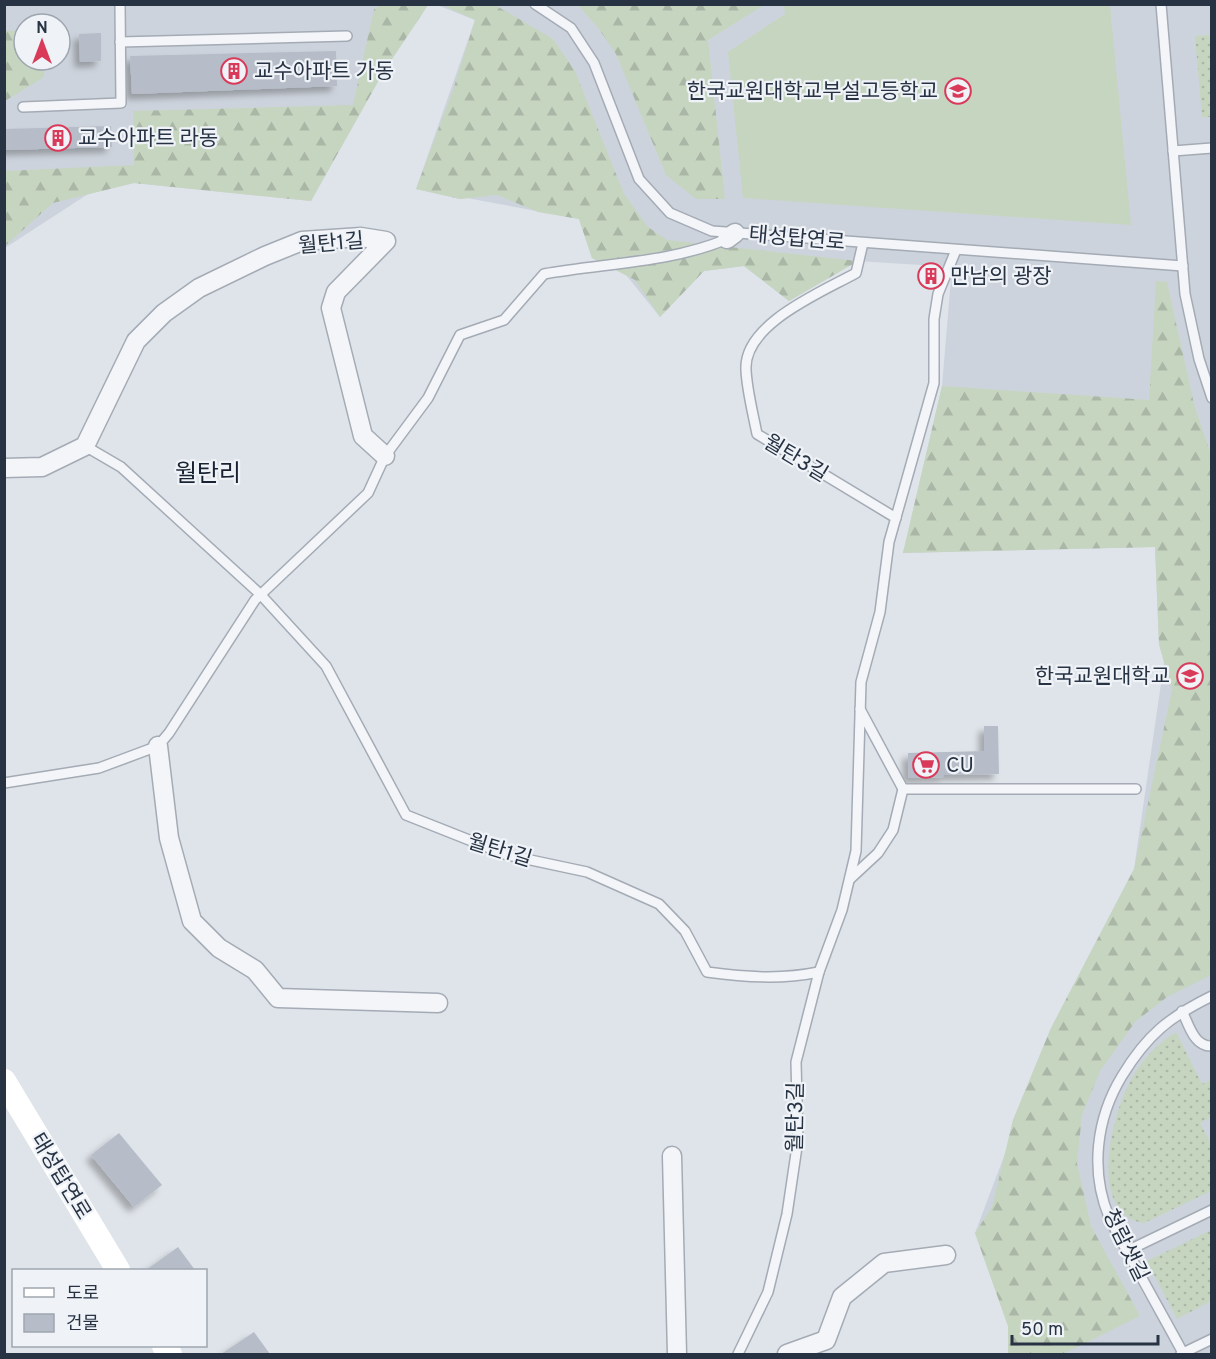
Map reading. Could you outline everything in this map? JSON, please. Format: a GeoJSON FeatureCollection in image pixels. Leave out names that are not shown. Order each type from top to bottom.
{"type":"FeatureCollection","features":[{"type":"Feature","properties":{"kind":"main road","name":"태성탑연로"},"geometry":{"type":"LineString","coordinates":[[4,1082],[117,1269]]}},
{"type":"Feature","properties":{"kind":"street","name":"월탄1길"},"geometry":{"type":"LineString","coordinates":[[85,446],[136,341],[164,313],[199,288],[302,241],[361,237],[386,241],[336,291],[331,308],[363,436],[385,456]]}},
{"type":"Feature","properties":{"kind":"street"},"geometry":{"type":"LineString","coordinates":[[4,468],[42,467],[85,446]]}},
{"type":"Feature","properties":{"kind":"street"},"geometry":{"type":"LineString","coordinates":[[158,746],[169,838],[192,921],[219,948],[255,970],[278,998],[438,1004]]}},
{"type":"Feature","properties":{"kind":"street"},"geometry":{"type":"LineString","coordinates":[[672,1156],[676,1354]]}},
{"type":"Feature","properties":{"kind":"street"},"geometry":{"type":"LineString","coordinates":[[787,1354],[826,1340],[842,1297],[884,1263],[946,1255]]}},
{"type":"Feature","properties":{"kind":"lane"},"geometry":{"type":"LineString","coordinates":[[23,107],[122,103],[120,4]]}},
{"type":"Feature","properties":{"kind":"lane","name":"태성탑연로"},"geometry":{"type":"LineString","coordinates":[[535,4],[571,28],[594,63],[639,179],[669,213],[712,231],[731,236],[1183,266]]}},
{"type":"Feature","properties":{"kind":"lane"},"geometry":{"type":"LineString","coordinates":[[1161,4],[1185,294],[1194,338],[1212,398]]}},
{"type":"Feature","properties":{"kind":"lane"},"geometry":{"type":"LineString","coordinates":[[120,42],[347,36]]}},
{"type":"Feature","properties":{"kind":"lane"},"geometry":{"type":"LineString","coordinates":[[1173,151],[1212,148]]}},
{"type":"Feature","properties":{"kind":"lane"},"geometry":{"type":"LineString","coordinates":[[4,783],[99,768],[158,746],[261,595],[368,493],[385,456],[428,398],[460,335],[504,321],[544,274],[704,248],[731,236]]}},
{"type":"Feature","properties":{"kind":"lane","name":"월탄3길"},"geometry":{"type":"LineString","coordinates":[[862,243],[856,273],[780,315],[749,348],[746,368],[757,434],[896,518]]}},
{"type":"Feature","properties":{"kind":"lane","name":"월탄3길"},"geometry":{"type":"LineString","coordinates":[[738,1354],[768,1292],[787,1214],[798,1140],[796,1062],[819,972],[842,910],[856,851],[861,682],[880,612],[889,542],[934,383],[934,319],[938,294],[956,250]]}},
{"type":"Feature","properties":{"kind":"lane","name":"월탄1길"},"geometry":{"type":"LineString","coordinates":[[85,446],[122,467],[261,595],[326,666],[406,816],[507,855],[587,872],[659,904],[685,931],[707,972],[743,976],[792,977],[819,972]]}},
{"type":"Feature","properties":{"kind":"lane"},"geometry":{"type":"LineString","coordinates":[[850,879],[878,853],[893,830],[903,789],[860,709]]}},
{"type":"Feature","properties":{"kind":"lane"},"geometry":{"type":"LineString","coordinates":[[903,789],[1136,789]]}},
{"type":"Feature","properties":{"kind":"lane","name":"청람샛길"},"geometry":{"type":"LineString","coordinates":[[1182,1354],[1109,1216],[1100,1183],[1097,1154],[1100,1132],[1117,1084],[1132,1060],[1150,1036],[1173,1016],[1212,996]]}},
{"type":"Feature","properties":{"kind":"lane"},"geometry":{"type":"LineString","coordinates":[[1182,1011],[1201,1045],[1212,1046]]}},
{"type":"Feature","properties":{"kind":"lane"},"geometry":{"type":"LineString","coordinates":[[1128,1251],[1212,1210]]}},
{"type":"Feature","properties":{"kind":"lane"},"geometry":{"type":"LineString","coordinates":[[1182,1354],[1212,1339]]}},
{"type":"Feature","properties":{"kind":"shaded area"},"geometry":{"type":"Polygon","coordinates":[[[5,5],[428,5],[384,71],[311,201],[134,183],[88,194],[5,248],[5,5]]]}},
{"type":"Feature","properties":{"kind":"shaded area","name":"한국교원대학교"},"geometry":{"type":"Polygon","coordinates":[[[437,5],[1211,5],[1211,1354],[1008,1354],[1008,1326],[975,1233],[1006,1151],[1013,1120],[1051,1028],[1134,869],[1164,663],[1159,644],[1155,547],[903,553],[942,386],[952,267],[858,261],[789,301],[744,266],[704,271],[660,317],[626,275],[592,258],[579,219],[467,198],[460,199],[416,189],[475,20],[437,5]]]}},
{"type":"Feature","properties":{"kind":"green space"},"geometry":{"type":"Polygon","coordinates":[[[383,4],[428,5],[384,71],[311,201],[134,183],[53,203],[5,246],[5,171],[134,165],[133,111],[353,105],[374,9],[383,4]]]}},
{"type":"Feature","properties":{"kind":"green space"},"geometry":{"type":"Polygon","coordinates":[[[442,5],[495,5],[553,39],[575,71],[624,194],[648,227],[667,240],[858,261],[789,301],[744,266],[704,271],[660,317],[635,280],[592,258],[579,219],[538,212],[497,195],[460,199],[416,189],[453,90],[475,20],[442,5]]]}},
{"type":"Feature","properties":{"kind":"green space"},"geometry":{"type":"Polygon","coordinates":[[[578,5],[764,5],[708,40],[725,199],[696,199],[666,175],[616,54],[599,29],[578,5]]]}},
{"type":"Feature","properties":{"kind":"green space"},"geometry":{"type":"Polygon","coordinates":[[[784,5],[1110,5],[1131,225],[743,198],[728,52],[785,14],[784,5]]]}},
{"type":"Feature","properties":{"kind":"green space"},"geometry":{"type":"Polygon","coordinates":[[[4,31],[12,31],[12,72],[44,72],[44,77],[5,101],[4,31]]]}},
{"type":"Feature","properties":{"kind":"green space"},"geometry":{"type":"Polygon","coordinates":[[[1211,35],[1211,117],[1202,117],[1195,36],[1211,35]]]}},
{"type":"Feature","properties":{"kind":"green space"},"geometry":{"type":"Polygon","coordinates":[[[1156,281],[1167,282],[1194,404],[1211,455],[1211,975],[1167,997],[1135,1022],[1100,1071],[1082,1115],[1077,1163],[1091,1226],[1140,1316],[1063,1354],[1008,1354],[1008,1326],[975,1233],[992,1207],[1013,1120],[1051,1028],[1134,869],[1172,690],[1159,644],[1155,547],[903,553],[942,386],[1149,400],[1156,281]]]}},
{"type":"Feature","properties":{"kind":"green space"},"geometry":{"type":"Polygon","coordinates":[[[1176,1032],[1202,1084],[1211,1080],[1211,1117],[1200,1123],[1211,1144],[1211,1191],[1144,1223],[1126,1216],[1115,1201],[1109,1182],[1112,1136],[1124,1094],[1136,1071],[1157,1046],[1176,1032]]]}},
{"type":"Feature","properties":{"kind":"green space"},"geometry":{"type":"Polygon","coordinates":[[[1211,1230],[1211,1301],[1177,1319],[1147,1261],[1211,1230]]]}},
{"type":"Feature","properties":{"kind":"building"},"geometry":{"type":"Polygon","coordinates":[[[101,33],[101,61],[80,62],[79,34],[101,33]]]}},
{"type":"Feature","properties":{"kind":"building","name":"교수아파트 가동"},"geometry":{"type":"Polygon","coordinates":[[[336,51],[337,86],[132,94],[130,56],[336,51]]]}},
{"type":"Feature","properties":{"kind":"building","name":"교수아파트 라동"},"geometry":{"type":"Polygon","coordinates":[[[111,126],[112,147],[4,150],[4,129],[111,126]]]}},
{"type":"Feature","properties":{"kind":"building"},"geometry":{"type":"Polygon","coordinates":[[[984,726],[998,726],[999,774],[908,778],[908,753],[984,751],[984,726]]]}},
{"type":"Feature","properties":{"kind":"building"},"geometry":{"type":"Polygon","coordinates":[[[119,1133],[162,1185],[134,1207],[91,1155],[119,1133]]]}},
{"type":"Feature","properties":{"kind":"building"},"geometry":{"type":"Polygon","coordinates":[[[178,1247],[194,1269],[147,1269],[178,1247]]]}},
{"type":"Feature","properties":{"kind":"building"},"geometry":{"type":"Polygon","coordinates":[[[254,1332],[270,1354],[221,1354],[254,1332]]]}},
{"type":"Feature","properties":{"kind":"place","name":"교수아파트 가동"},"geometry":{"type":"Point","coordinates":[234,71]}},
{"type":"Feature","properties":{"kind":"place","name":"한국교원대학교부설고등학교"},"geometry":{"type":"Point","coordinates":[958,91]}},
{"type":"Feature","properties":{"kind":"place","name":"교수아파트 라동"},"geometry":{"type":"Point","coordinates":[58,138]}},
{"type":"Feature","properties":{"kind":"place","name":"만남의 광장"},"geometry":{"type":"Point","coordinates":[931,276]}},
{"type":"Feature","properties":{"kind":"place","name":"한국교원대학교"},"geometry":{"type":"Point","coordinates":[1190,676]}},
{"type":"Feature","properties":{"kind":"place","name":"CU"},"geometry":{"type":"Point","coordinates":[926,765]}},
{"type":"Feature","properties":{"kind":"district","name":"월탄리"},"geometry":{"type":"Point","coordinates":[208,473]}}]}
